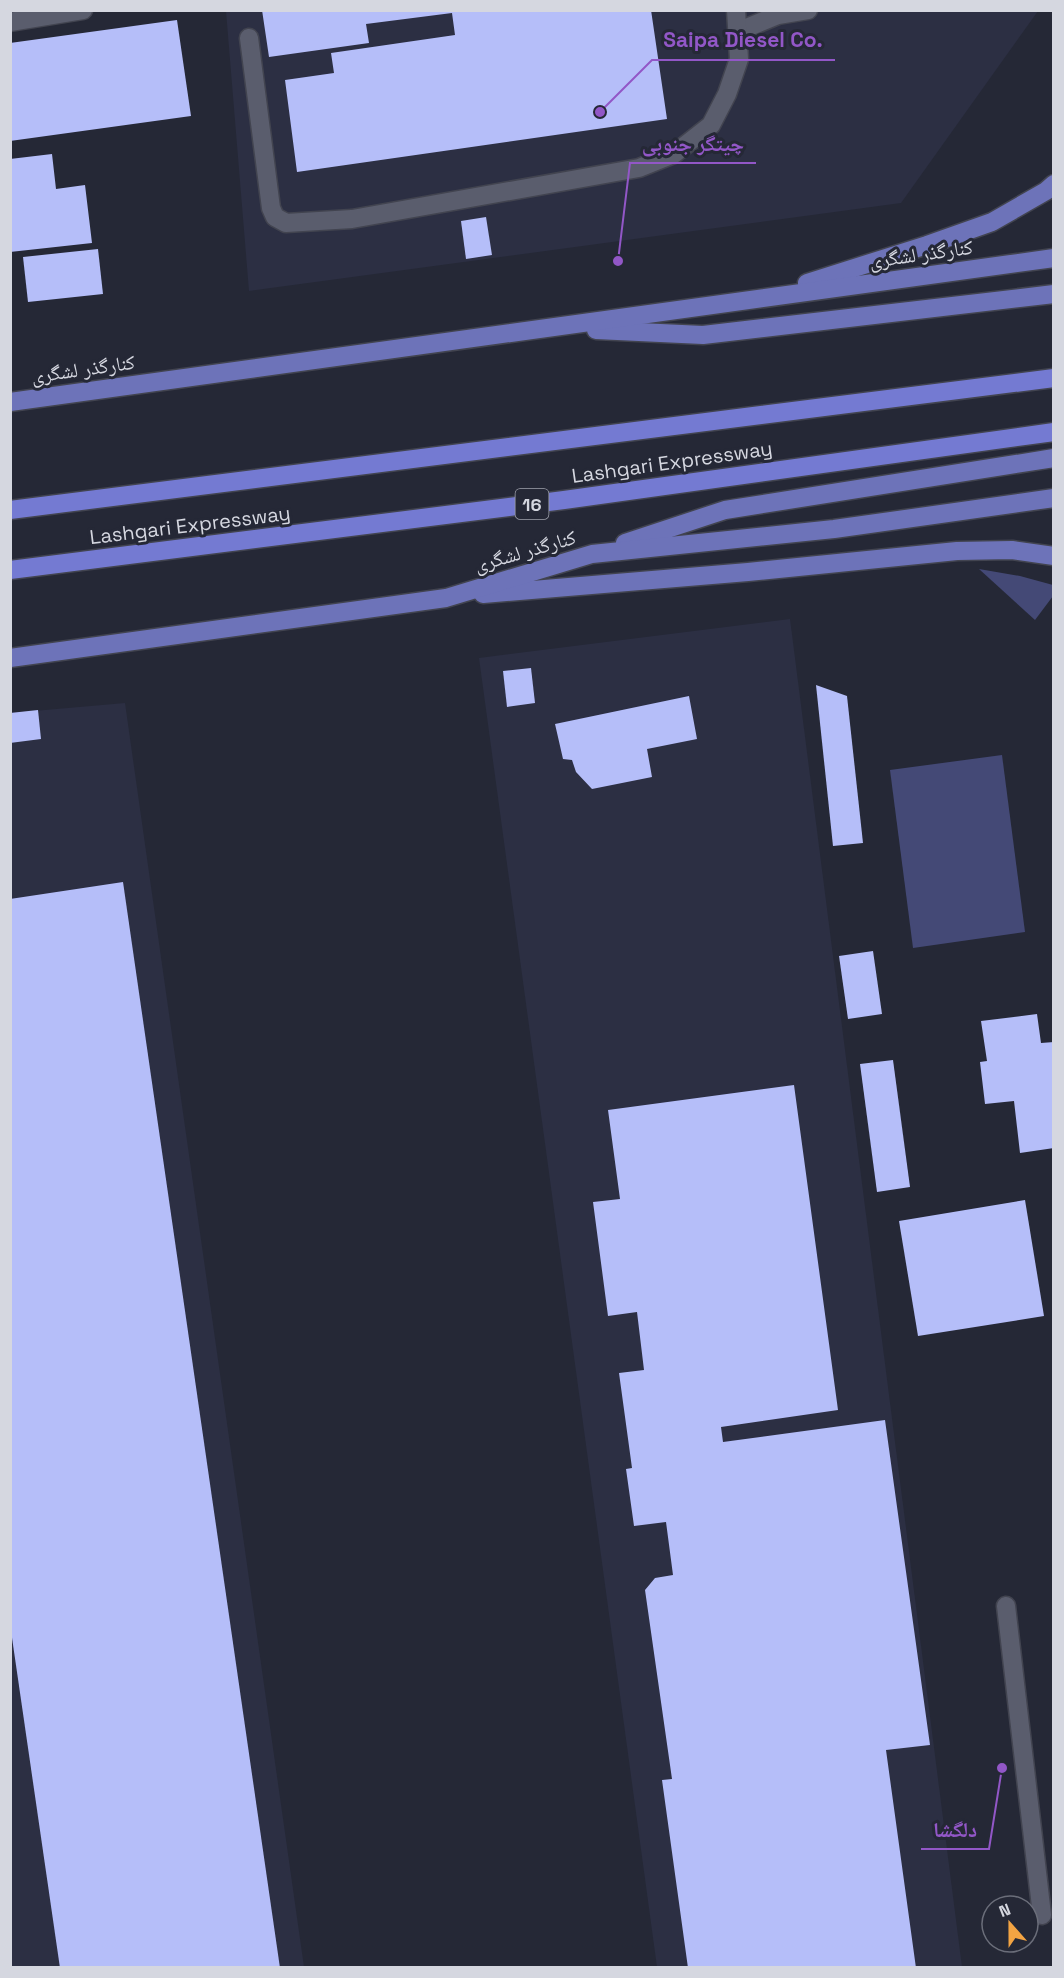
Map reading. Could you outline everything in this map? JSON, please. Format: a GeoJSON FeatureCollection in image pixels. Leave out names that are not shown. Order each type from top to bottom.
{"type":"FeatureCollection","features":[{"type":"Feature","properties":{"kind":"highway","name":"Lashgari Expressway"},"geometry":{"type":"LineString","coordinates":[[10,510],[1053,378]]}},
{"type":"Feature","properties":{"kind":"highway","name":"Lashgari Expressway"},"geometry":{"type":"LineString","coordinates":[[10,570],[564,500],[1053,432]]}},
{"type":"Feature","properties":{"kind":"main road"},"geometry":{"type":"LineString","coordinates":[[757,299],[992,222],[1046,191],[1053,184]]}},
{"type":"Feature","properties":{"kind":"main road","name":"کنارگذر لشگری"},"geometry":{"type":"LineString","coordinates":[[10,402],[1053,258]]}},
{"type":"Feature","properties":{"kind":"main road"},"geometry":{"type":"LineString","coordinates":[[552,328],[703,335],[1053,294]]}},
{"type":"Feature","properties":{"kind":"main road"},"geometry":{"type":"LineString","coordinates":[[592,554],[725,510],[1053,458]]}},
{"type":"Feature","properties":{"kind":"main road","name":"کنارگذر لشگری"},"geometry":{"type":"LineString","coordinates":[[10,658],[446,597],[592,554],[834,529],[1053,498]]}},
{"type":"Feature","properties":{"kind":"main road"},"geometry":{"type":"LineString","coordinates":[[446,597],[748,572],[957,551],[1012,550],[1053,556]]}},
{"type":"Feature","properties":{"kind":"street"},"geometry":{"type":"LineString","coordinates":[[10,22],[83,10]]}},
{"type":"Feature","properties":{"kind":"street"},"geometry":{"type":"LineString","coordinates":[[249,39],[271,208],[275,217],[285,223],[352,219],[639,168],[674,154],[711,125],[727,94],[739,59],[736,10]]}},
{"type":"Feature","properties":{"kind":"street"},"geometry":{"type":"LineString","coordinates":[[739,31],[778,15],[808,10]]}},
{"type":"Feature","properties":{"kind":"street"},"geometry":{"type":"LineString","coordinates":[[1006,1606],[1041,1915]]}},
{"type":"Feature","properties":{"kind":"shaded area"},"geometry":{"type":"Polygon","coordinates":[[[226,11],[1038,11],[901,203],[249,291],[226,11]]]}},
{"type":"Feature","properties":{"kind":"shaded area"},"geometry":{"type":"Polygon","coordinates":[[[979,569],[1020,576],[1053,585],[1053,596],[1035,620],[979,569]]]}},
{"type":"Feature","properties":{"kind":"shaded area"},"geometry":{"type":"Polygon","coordinates":[[[790,619],[962,1967],[657,1967],[479,658],[790,619]]]}},
{"type":"Feature","properties":{"kind":"shaded area"},"geometry":{"type":"Polygon","coordinates":[[[125,703],[304,1967],[11,1968],[11,713],[125,703]]]}},
{"type":"Feature","properties":{"kind":"shaded area"},"geometry":{"type":"Polygon","coordinates":[[[1002,755],[1025,932],[913,948],[890,770],[1002,755]]]}},
{"type":"Feature","properties":{"kind":"building"},"geometry":{"type":"Polygon","coordinates":[[[262,10],[651,10],[667,119],[297,172],[285,80],[334,73],[331,53],[455,35],[452,13],[366,24],[369,43],[269,57],[262,10]]]}},
{"type":"Feature","properties":{"kind":"building"},"geometry":{"type":"Polygon","coordinates":[[[177,20],[191,116],[10,141],[10,43],[177,20]]]}},
{"type":"Feature","properties":{"kind":"building"},"geometry":{"type":"Polygon","coordinates":[[[52,154],[56,189],[85,185],[92,243],[10,252],[10,159],[52,154]]]}},
{"type":"Feature","properties":{"kind":"building"},"geometry":{"type":"Polygon","coordinates":[[[486,217],[492,255],[466,259],[461,221],[486,217]]]}},
{"type":"Feature","properties":{"kind":"building"},"geometry":{"type":"Polygon","coordinates":[[[98,249],[103,294],[28,302],[23,257],[98,249]]]}},
{"type":"Feature","properties":{"kind":"building"},"geometry":{"type":"Polygon","coordinates":[[[531,668],[535,703],[507,707],[503,671],[531,668]]]}},
{"type":"Feature","properties":{"kind":"building"},"geometry":{"type":"Polygon","coordinates":[[[816,685],[847,696],[863,843],[833,846],[816,685]]]}},
{"type":"Feature","properties":{"kind":"building"},"geometry":{"type":"Polygon","coordinates":[[[689,696],[697,739],[647,749],[652,777],[592,789],[576,772],[572,760],[563,759],[555,724],[689,696]]]}},
{"type":"Feature","properties":{"kind":"building"},"geometry":{"type":"Polygon","coordinates":[[[38,710],[41,739],[10,743],[10,713],[38,710]]]}},
{"type":"Feature","properties":{"kind":"building"},"geometry":{"type":"Polygon","coordinates":[[[123,882],[280,1968],[60,1968],[10,1624],[10,899],[123,882]]]}},
{"type":"Feature","properties":{"kind":"building"},"geometry":{"type":"Polygon","coordinates":[[[873,951],[882,1014],[848,1019],[839,956],[873,951]]]}},
{"type":"Feature","properties":{"kind":"building"},"geometry":{"type":"Polygon","coordinates":[[[1037,1014],[1041,1043],[1054,1042],[1054,1148],[1020,1153],[1014,1101],[985,1104],[980,1062],[987,1061],[981,1021],[1037,1014]]]}},
{"type":"Feature","properties":{"kind":"building"},"geometry":{"type":"Polygon","coordinates":[[[893,1060],[910,1187],[877,1192],[860,1064],[893,1060]]]}},
{"type":"Feature","properties":{"kind":"building"},"geometry":{"type":"Polygon","coordinates":[[[794,1085],[838,1410],[721,1427],[723,1442],[885,1420],[930,1745],[886,1750],[916,1968],[688,1968],[662,1780],[672,1779],[645,1590],[655,1578],[673,1575],[666,1522],[634,1526],[626,1469],[632,1468],[619,1373],[644,1370],[637,1312],[608,1316],[593,1202],[620,1199],[608,1110],[794,1085]]]}},
{"type":"Feature","properties":{"kind":"building"},"geometry":{"type":"Polygon","coordinates":[[[1025,1200],[1044,1316],[918,1336],[899,1221],[1025,1200]]]}},
{"type":"Feature","properties":{"kind":"place","name":"Saipa Diesel Co."},"geometry":{"type":"Point","coordinates":[600,112]}},
{"type":"Feature","properties":{"kind":"place","name":"چیتگر جنوبی"},"geometry":{"type":"Point","coordinates":[618,261]}},
{"type":"Feature","properties":{"kind":"place","name":"دلگشا"},"geometry":{"type":"Point","coordinates":[1002,1768]}}]}
